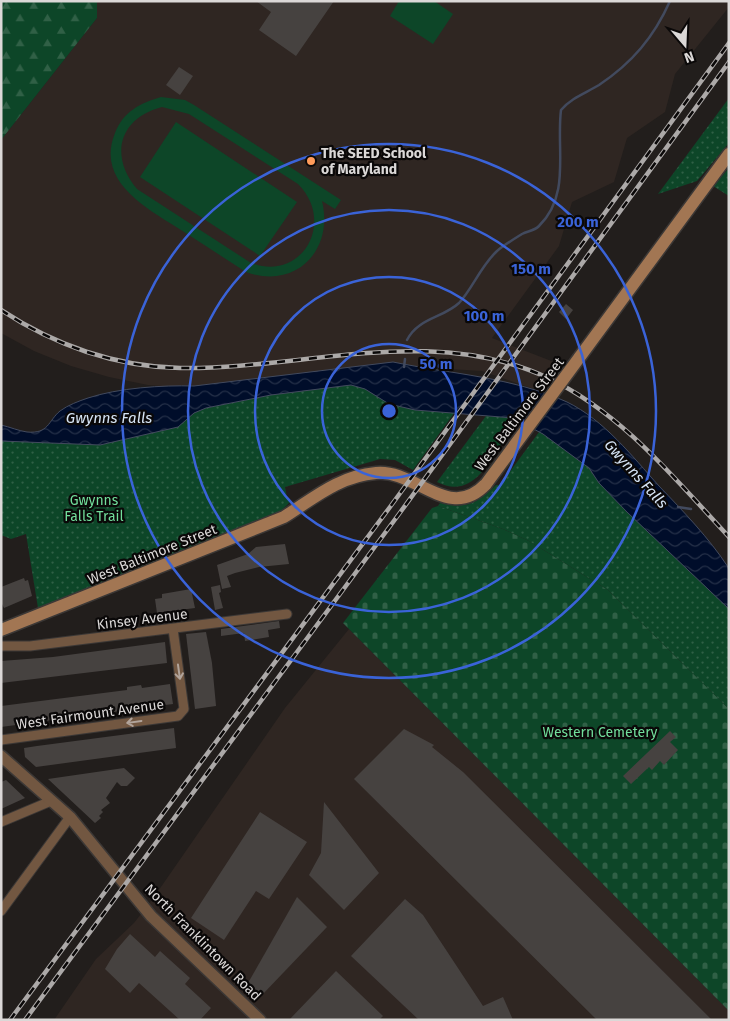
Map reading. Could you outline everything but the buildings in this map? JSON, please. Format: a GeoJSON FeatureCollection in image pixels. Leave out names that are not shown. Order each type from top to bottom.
{"type":"FeatureCollection","features":[{"type":"Feature","properties":{"kind":"main road","name":"West Baltimore Street"},"geometry":{"type":"LineString","coordinates":[[1,630],[284,517],[322,490],[351,478],[378,472],[390,473],[441,496],[452,498],[471,495],[486,484],[729,154]]}},
{"type":"Feature","properties":{"kind":"street","name":"Kinsey Avenue"},"geometry":{"type":"LineString","coordinates":[[1,646],[17,648],[287,614]]}},
{"type":"Feature","properties":{"kind":"street","name":"West Fairmount Avenue"},"geometry":{"type":"LineString","coordinates":[[1,740],[178,716],[184,709],[173,629]]}},
{"type":"Feature","properties":{"kind":"street","name":"North Franklintown Road"},"geometry":{"type":"LineString","coordinates":[[1,756],[70,818],[151,916],[260,1020]]}},
{"type":"Feature","properties":{"kind":"street"},"geometry":{"type":"LineString","coordinates":[[1,822],[51,801]]}},
{"type":"Feature","properties":{"kind":"street"},"geometry":{"type":"LineString","coordinates":[[1,911],[70,818]]}},
{"type":"Feature","properties":{"kind":"shaded area","name":"The SEED School of Maryland"},"geometry":{"type":"Polygon","coordinates":[[[97,1],[729,1],[729,7],[675,74],[665,112],[627,138],[614,182],[572,202],[559,246],[492,338],[554,362],[534,389],[482,371],[400,366],[188,388],[148,385],[109,377],[71,366],[34,351],[1,333],[1,140],[97,18],[97,1]]]}},
{"type":"Feature","properties":{"kind":"shaded area"},"geometry":{"type":"Polygon","coordinates":[[[349,629],[729,1011],[729,1020],[54,1020],[96,959],[134,923],[154,897],[285,708],[349,629]]]}},
{"type":"Feature","properties":{"kind":"green space"},"geometry":{"type":"Polygon","coordinates":[[[1,1],[97,1],[97,18],[1,140],[1,1]]]}},
{"type":"Feature","properties":{"kind":"green space"},"geometry":{"type":"Polygon","coordinates":[[[399,1],[434,1],[453,14],[433,44],[390,16],[399,1]]]}},
{"type":"Feature","properties":{"kind":"green space"},"geometry":{"type":"Polygon","coordinates":[[[161,97],[185,100],[341,200],[335,209],[322,201],[324,219],[322,235],[316,250],[307,262],[295,270],[281,275],[264,276],[246,272],[154,213],[128,192],[118,180],[112,166],[111,150],[115,133],[123,119],[133,109],[161,97]],[[162,107],[147,112],[128,129],[121,151],[123,164],[128,176],[137,189],[251,263],[269,267],[285,264],[298,256],[308,245],[313,231],[314,215],[309,199],[298,184],[189,114],[162,107]]]}},
{"type":"Feature","properties":{"kind":"green space"},"geometry":{"type":"Polygon","coordinates":[[[729,98],[729,143],[697,181],[658,194],[729,98]]]}},
{"type":"Feature","properties":{"kind":"green space"},"geometry":{"type":"Polygon","coordinates":[[[176,122],[297,202],[260,256],[140,177],[176,122]]]}},
{"type":"Feature","properties":{"kind":"green space"},"geometry":{"type":"Polygon","coordinates":[[[729,168],[729,196],[713,186],[729,168]]]}},
{"type":"Feature","properties":{"kind":"green space","name":"Gwynns Falls Trail"},"geometry":{"type":"Polygon","coordinates":[[[326,378],[465,398],[413,470],[395,460],[380,459],[285,487],[287,497],[291,501],[281,511],[38,608],[26,534],[11,539],[1,535],[1,433],[49,438],[205,397],[326,378]]]}},
{"type":"Feature","properties":{"kind":"green space"},"geometry":{"type":"Polygon","coordinates":[[[503,393],[529,405],[481,473],[471,482],[460,486],[443,485],[437,482],[503,393]]]}},
{"type":"Feature","properties":{"kind":"green space"},"geometry":{"type":"Polygon","coordinates":[[[553,413],[729,585],[729,709],[608,590],[529,541],[503,529],[438,506],[440,503],[464,505],[477,501],[496,485],[500,485],[553,413]]]}},
{"type":"Feature","properties":{"kind":"green space","name":"Western Cemetery"},"geometry":{"type":"Polygon","coordinates":[[[438,506],[503,529],[529,541],[608,590],[729,709],[729,1011],[343,623],[432,508],[438,506]]]}},
{"type":"Feature","properties":{"kind":"water","name":"Gwynns Falls"},"geometry":{"type":"Polygon","coordinates":[[[393,362],[481,377],[525,387],[567,402],[593,418],[628,451],[721,556],[729,570],[729,609],[627,512],[599,483],[589,468],[543,434],[513,418],[415,410],[389,404],[365,389],[351,385],[271,395],[206,408],[194,413],[178,427],[100,445],[1,441],[1,425],[27,432],[40,431],[66,407],[88,398],[113,392],[154,387],[194,386],[393,362]]]}},
{"type":"Feature","properties":{"kind":"waterway"},"geometry":{"type":"LineString","coordinates":[[407,340],[418,327],[459,303],[497,251],[522,234],[537,228],[549,214],[559,186],[561,110],[574,99],[599,85],[622,68],[649,38],[670,1]]}},
{"type":"Feature","properties":{"kind":"waterway"},"geometry":{"type":"LineString","coordinates":[[404,367],[405,359]]}},
{"type":"Feature","properties":{"kind":"waterway"},"geometry":{"type":"LineString","coordinates":[[678,507],[691,509]]}},
{"type":"Feature","properties":{"kind":"railway"},"geometry":{"type":"LineString","coordinates":[[10,1020],[390,507],[729,43]]}},
{"type":"Feature","properties":{"kind":"railway"},"geometry":{"type":"LineString","coordinates":[[25,1020],[399,514],[729,62]]}},
{"type":"Feature","properties":{"kind":"railway"},"geometry":{"type":"LineString","coordinates":[[1,310],[42,334],[86,352],[156,367],[226,367],[366,353],[412,351],[458,354],[504,362],[548,378],[575,392],[600,409],[646,448],[729,537]]}},
{"type":"Feature","properties":{"kind":"place","name":"The SEED School of Maryland"},"geometry":{"type":"Point","coordinates":[311,161]}}]}
